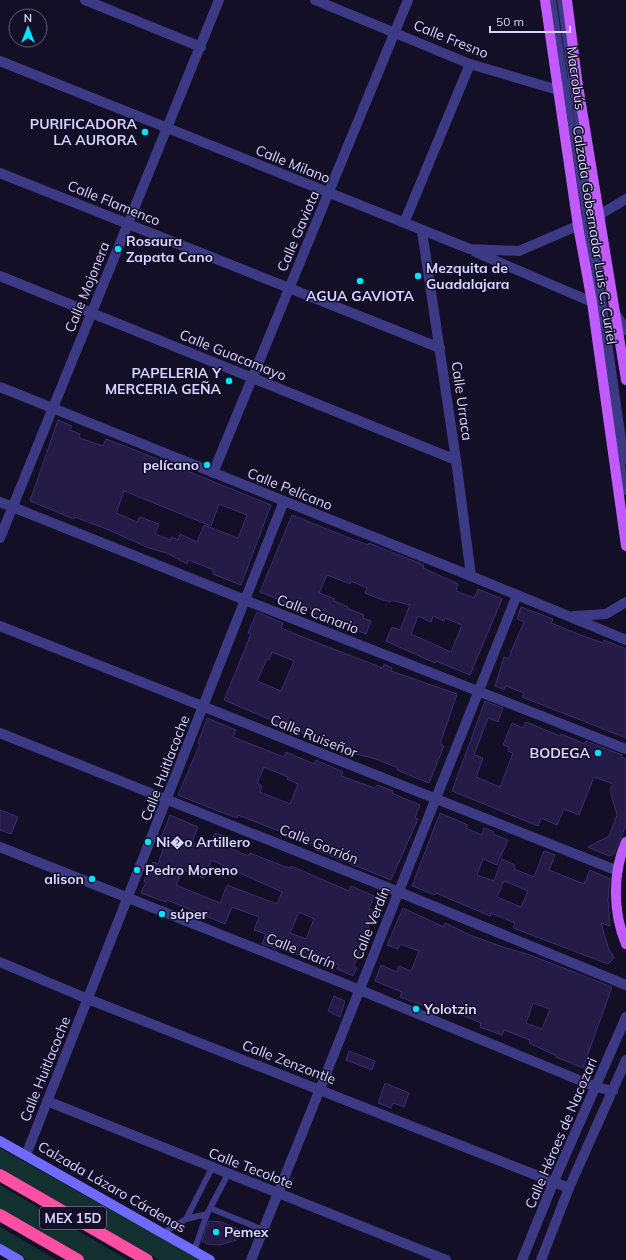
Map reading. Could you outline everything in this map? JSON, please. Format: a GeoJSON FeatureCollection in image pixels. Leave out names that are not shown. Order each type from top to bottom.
{"type":"FeatureCollection","features":[{"type":"Feature","properties":{"kind":"highway","name":"MEX 15D"},"geometry":{"type":"LineString","coordinates":[[0,1175],[147,1260]]}},
{"type":"Feature","properties":{"kind":"highway","name":"MEX 15D"},"geometry":{"type":"LineString","coordinates":[[0,1215],[78,1260]]}},
{"type":"Feature","properties":{"kind":"main road","name":"Calzada Gobernador Luis C. Curiel"},"geometry":{"type":"LineString","coordinates":[[545,0],[568,85],[588,221],[615,313],[626,380]]}},
{"type":"Feature","properties":{"kind":"main road","name":"Calzada Gobernador Luis C. Curiel"},"geometry":{"type":"LineString","coordinates":[[568,0],[568,85],[588,221],[592,302],[626,546]]}},
{"type":"Feature","properties":{"kind":"main road"},"geometry":{"type":"LineString","coordinates":[[626,842],[618,871],[617,905],[626,944]]}},
{"type":"Feature","properties":{"kind":"main road","name":"Calzada Lázaro Cárdenas"},"geometry":{"type":"LineString","coordinates":[[0,1141],[210,1260]]}},
{"type":"Feature","properties":{"kind":"main road"},"geometry":{"type":"LineString","coordinates":[[0,1249],[19,1260]]}},
{"type":"Feature","properties":{"kind":"street"},"geometry":{"type":"LineString","coordinates":[[85,0],[201,47]]}},
{"type":"Feature","properties":{"kind":"street","name":"Calle Mojonera"},"geometry":{"type":"LineString","coordinates":[[0,538],[219,0]]}},
{"type":"Feature","properties":{"kind":"street","name":"Calle Fresno"},"geometry":{"type":"LineString","coordinates":[[315,0],[470,64],[568,85]]}},
{"type":"Feature","properties":{"kind":"street","name":"Calle Gaviota"},"geometry":{"type":"LineString","coordinates":[[213,473],[408,0]]}},
{"type":"Feature","properties":{"kind":"street","name":"Calle Milano"},"geometry":{"type":"LineString","coordinates":[[0,61],[470,249],[519,251],[588,221],[626,199]]}},
{"type":"Feature","properties":{"kind":"street"},"geometry":{"type":"LineString","coordinates":[[404,223],[470,64]]}},
{"type":"Feature","properties":{"kind":"street","name":"Calle Flamenco"},"geometry":{"type":"LineString","coordinates":[[0,173],[440,348]]}},
{"type":"Feature","properties":{"kind":"street","name":"Calle Urraca"},"geometry":{"type":"LineString","coordinates":[[422,231],[456,460],[471,576]]}},
{"type":"Feature","properties":{"kind":"street"},"geometry":{"type":"LineString","coordinates":[[470,249],[592,302]]}},
{"type":"Feature","properties":{"kind":"street","name":"Calle Guacamayo"},"geometry":{"type":"LineString","coordinates":[[0,276],[456,460]]}},
{"type":"Feature","properties":{"kind":"street"},"geometry":{"type":"LineString","coordinates":[[615,313],[626,330]]}},
{"type":"Feature","properties":{"kind":"street","name":"Calle Pelícano"},"geometry":{"type":"LineString","coordinates":[[0,387],[570,616],[626,640]]}},
{"type":"Feature","properties":{"kind":"street","name":"Calle Huitlacoche"},"geometry":{"type":"LineString","coordinates":[[26,1155],[129,898],[284,501]]}},
{"type":"Feature","properties":{"kind":"street","name":"Calle Canario"},"geometry":{"type":"LineString","coordinates":[[0,502],[478,692],[626,749]]}},
{"type":"Feature","properties":{"kind":"street","name":"Calle Verdín"},"geometry":{"type":"LineString","coordinates":[[250,1260],[320,1090],[517,595]]}},
{"type":"Feature","properties":{"kind":"street","name":"Calle Pelícano"},"geometry":{"type":"LineString","coordinates":[[570,616],[606,614],[626,602]]}},
{"type":"Feature","properties":{"kind":"street","name":"Calle Ruiseñor"},"geometry":{"type":"LineString","coordinates":[[0,626],[618,871]]}},
{"type":"Feature","properties":{"kind":"street","name":"Calle Gorrión"},"geometry":{"type":"LineString","coordinates":[[0,732],[626,985]]}},
{"type":"Feature","properties":{"kind":"street","name":"Calle Clarín"},"geometry":{"type":"LineString","coordinates":[[0,847],[360,990],[596,1087],[614,1091]]}},
{"type":"Feature","properties":{"kind":"street","name":"Calle Zenzontle"},"geometry":{"type":"LineString","coordinates":[[0,962],[88,999],[569,1188]]}},
{"type":"Feature","properties":{"kind":"street","name":"Calle Héroes de Nacozari"},"geometry":{"type":"LineString","coordinates":[[522,1260],[554,1181],[626,1016]]}},
{"type":"Feature","properties":{"kind":"street","name":"Calle Héroes de Nacozari"},"geometry":{"type":"LineString","coordinates":[[541,1260],[569,1188],[614,1091],[626,1060]]}},
{"type":"Feature","properties":{"kind":"street","name":"Calle Tecolote"},"geometry":{"type":"LineString","coordinates":[[48,1101],[212,1168],[446,1260]]}},
{"type":"Feature","properties":{"kind":"lane","name":"Macrobús"},"geometry":{"type":"LineString","coordinates":[[553,0],[568,85]]}},
{"type":"Feature","properties":{"kind":"lane","name":"Macrobús"},"geometry":{"type":"LineString","coordinates":[[560,0],[568,85]]}},
{"type":"Feature","properties":{"kind":"lane"},"geometry":{"type":"LineString","coordinates":[[588,221],[626,461]]}},
{"type":"Feature","properties":{"kind":"lane"},"geometry":{"type":"LineString","coordinates":[[588,221],[626,492]]}},
{"type":"Feature","properties":{"kind":"lane"},"geometry":{"type":"LineString","coordinates":[[186,1218],[212,1168]]}},
{"type":"Feature","properties":{"kind":"lane"},"geometry":{"type":"LineString","coordinates":[[194,1251],[209,1211],[228,1174]]}},
{"type":"Feature","properties":{"kind":"lane"},"geometry":{"type":"LineString","coordinates":[[163,1233],[186,1218],[209,1211],[263,1230]]}},
{"type":"Feature","properties":{"kind":"green space"},"geometry":{"type":"Polygon","coordinates":[[[0,1148],[200,1260],[159,1260],[0,1168],[0,1148]]]}},
{"type":"Feature","properties":{"kind":"green space"},"geometry":{"type":"Polygon","coordinates":[[[0,1185],[128,1260],[86,1260],[0,1210],[0,1185]]]}},
{"type":"Feature","properties":{"kind":"green space"},"geometry":{"type":"Polygon","coordinates":[[[0,1227],[57,1260],[27,1260],[0,1244],[0,1227]]]}},
{"type":"Feature","properties":{"kind":"building"},"geometry":{"type":"Polygon","coordinates":[[[58,420],[72,426],[70,430],[80,434],[79,438],[103,446],[106,439],[271,505],[241,585],[213,574],[214,570],[188,560],[187,564],[167,553],[149,548],[109,530],[75,517],[74,519],[30,501],[58,420]],[[124,491],[116,513],[137,522],[140,517],[159,524],[155,534],[171,540],[171,537],[178,540],[180,534],[197,542],[204,525],[238,538],[247,515],[219,504],[211,526],[124,491]]]}},
{"type":"Feature","properties":{"kind":"building"},"geometry":{"type":"Polygon","coordinates":[[[292,515],[354,540],[368,545],[369,543],[424,565],[423,568],[458,584],[456,591],[474,598],[478,589],[502,599],[470,675],[436,661],[435,663],[386,641],[392,627],[400,630],[410,605],[391,600],[390,602],[377,598],[365,593],[367,588],[351,581],[350,584],[327,575],[319,593],[335,599],[334,601],[364,615],[363,618],[371,621],[366,634],[314,613],[315,610],[301,604],[299,608],[260,592],[292,515]],[[418,616],[411,634],[451,652],[462,625],[445,618],[444,621],[433,616],[431,622],[418,616]]]}},
{"type":"Feature","properties":{"kind":"building"},"geometry":{"type":"Polygon","coordinates":[[[521,607],[553,619],[551,623],[583,636],[603,643],[604,640],[624,648],[626,651],[626,738],[522,697],[524,693],[506,686],[504,690],[495,686],[504,657],[508,659],[524,622],[517,619],[521,607]]]}},
{"type":"Feature","properties":{"kind":"building"},"geometry":{"type":"Polygon","coordinates":[[[257,612],[283,623],[281,628],[315,642],[383,668],[384,664],[392,668],[391,671],[457,694],[440,744],[444,746],[429,783],[397,770],[398,768],[376,759],[356,754],[337,746],[338,743],[310,732],[309,736],[224,700],[251,634],[248,633],[257,612]],[[272,652],[269,660],[267,659],[257,681],[281,691],[294,661],[272,652]]]}},
{"type":"Feature","properties":{"kind":"building"},"geometry":{"type":"Polygon","coordinates":[[[485,701],[503,708],[498,722],[488,718],[474,755],[483,758],[476,777],[500,787],[513,753],[508,751],[509,747],[503,745],[512,723],[523,728],[526,722],[560,736],[561,734],[585,744],[586,741],[622,755],[621,757],[626,759],[626,825],[614,854],[609,856],[588,847],[609,836],[617,815],[610,790],[613,784],[594,777],[579,815],[564,809],[557,825],[541,818],[538,826],[452,791],[485,701]]]}},
{"type":"Feature","properties":{"kind":"building"},"geometry":{"type":"Polygon","coordinates":[[[207,718],[236,730],[233,737],[284,757],[286,752],[314,764],[316,760],[343,772],[341,776],[375,788],[377,785],[393,791],[392,793],[420,805],[415,818],[418,819],[391,880],[314,849],[316,845],[238,815],[237,818],[178,795],[200,744],[198,743],[207,718]],[[264,767],[257,783],[262,786],[260,792],[290,804],[298,784],[287,779],[288,777],[264,767]]]}},
{"type":"Feature","properties":{"kind":"building"},"geometry":{"type":"Polygon","coordinates":[[[0,810],[18,817],[11,834],[0,830],[0,810]]]}},
{"type":"Feature","properties":{"kind":"building"},"geometry":{"type":"Polygon","coordinates":[[[440,813],[468,825],[466,828],[482,835],[484,828],[494,832],[493,834],[508,840],[497,865],[483,859],[477,875],[494,881],[502,859],[515,865],[514,869],[534,877],[544,851],[555,855],[549,870],[584,884],[590,870],[610,879],[608,900],[610,926],[601,923],[608,947],[614,958],[608,964],[513,928],[515,923],[491,913],[490,916],[436,893],[435,895],[412,886],[440,813]],[[504,881],[497,897],[521,907],[528,891],[504,881]]]}},
{"type":"Feature","properties":{"kind":"building"},"geometry":{"type":"Polygon","coordinates":[[[170,815],[198,827],[192,842],[208,849],[215,833],[227,837],[223,845],[248,856],[250,853],[286,867],[291,868],[291,866],[349,891],[351,886],[374,896],[369,909],[374,911],[354,966],[357,968],[353,976],[337,969],[339,965],[322,958],[321,961],[310,956],[309,958],[262,944],[266,934],[254,930],[259,917],[232,907],[225,924],[167,900],[166,902],[141,893],[146,882],[144,881],[153,862],[158,864],[166,840],[161,838],[170,815]],[[211,860],[204,878],[183,870],[176,885],[220,903],[227,885],[277,904],[282,892],[211,860]],[[299,912],[290,933],[306,939],[314,919],[299,912]]]}},
{"type":"Feature","properties":{"kind":"building"},"geometry":{"type":"Polygon","coordinates":[[[403,908],[444,927],[445,923],[470,935],[530,955],[612,987],[583,1068],[556,1057],[557,1056],[529,1043],[530,1040],[504,1030],[502,1035],[480,1027],[481,1023],[445,1008],[443,1013],[400,997],[402,992],[375,981],[381,965],[397,972],[399,966],[411,971],[419,951],[400,944],[398,949],[387,945],[403,908]],[[533,1003],[526,1023],[542,1029],[550,1009],[533,1003]]]}},
{"type":"Feature","properties":{"kind":"building"},"geometry":{"type":"Polygon","coordinates":[[[334,996],[345,1001],[340,1017],[328,1011],[334,996]]]}},
{"type":"Feature","properties":{"kind":"building"},"geometry":{"type":"Polygon","coordinates":[[[349,1051],[375,1061],[372,1070],[346,1060],[349,1051]]]}},
{"type":"Feature","properties":{"kind":"building"},"geometry":{"type":"Polygon","coordinates":[[[385,1083],[409,1093],[404,1107],[393,1103],[391,1108],[378,1103],[385,1083]]]}},
{"type":"Feature","properties":{"kind":"building","name":"Pemex"},"geometry":{"type":"Polygon","coordinates":[[[209,1221],[222,1222],[238,1229],[237,1240],[220,1245],[207,1244],[202,1241],[209,1221]]]}},
{"type":"Feature","properties":{"kind":"place","name":"PURIFICADORA LA AURORA"},"geometry":{"type":"Point","coordinates":[145,132]}},
{"type":"Feature","properties":{"kind":"place","name":"Rosaura Zapata Cano"},"geometry":{"type":"Point","coordinates":[118,249]}},
{"type":"Feature","properties":{"kind":"place","name":"Mezquita de Guadalajara"},"geometry":{"type":"Point","coordinates":[418,276]}},
{"type":"Feature","properties":{"kind":"place","name":"AGUA GAVIOTA"},"geometry":{"type":"Point","coordinates":[360,281]}},
{"type":"Feature","properties":{"kind":"place","name":"PAPELERIA Y MERCERIA GEÑA"},"geometry":{"type":"Point","coordinates":[229,381]}},
{"type":"Feature","properties":{"kind":"place","name":"pelícano"},"geometry":{"type":"Point","coordinates":[207,465]}},
{"type":"Feature","properties":{"kind":"place","name":"BODEGA"},"geometry":{"type":"Point","coordinates":[598,753]}},
{"type":"Feature","properties":{"kind":"place","name":"Ni�o Artillero"},"geometry":{"type":"Point","coordinates":[148,842]}},
{"type":"Feature","properties":{"kind":"place","name":"Pedro Moreno"},"geometry":{"type":"Point","coordinates":[137,870]}},
{"type":"Feature","properties":{"kind":"place","name":"alison"},"geometry":{"type":"Point","coordinates":[92,879]}},
{"type":"Feature","properties":{"kind":"place","name":"súper"},"geometry":{"type":"Point","coordinates":[162,914]}},
{"type":"Feature","properties":{"kind":"place","name":"Yolotzin"},"geometry":{"type":"Point","coordinates":[416,1009]}},
{"type":"Feature","properties":{"kind":"place","name":"Pemex"},"geometry":{"type":"Point","coordinates":[216,1232]}}]}
